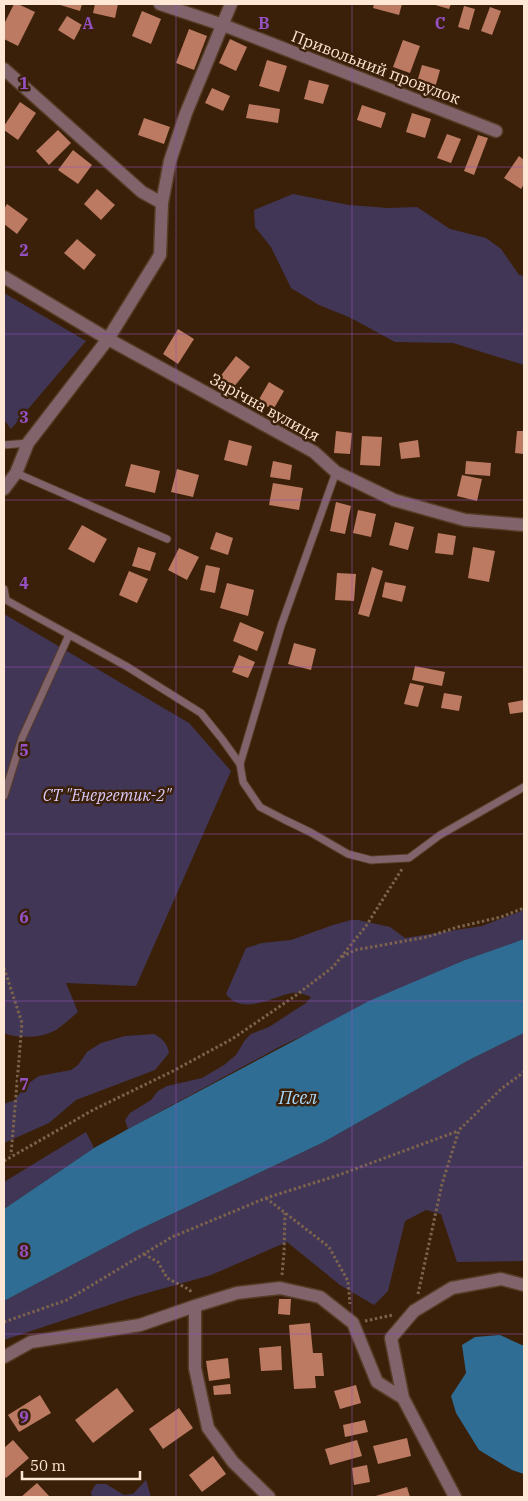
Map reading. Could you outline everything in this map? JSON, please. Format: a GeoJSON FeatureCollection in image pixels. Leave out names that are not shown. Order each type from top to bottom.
{"type":"FeatureCollection","features":[{"type":"Feature","properties":{"kind":"street","name":"Привольний провулок"},"geometry":{"type":"LineString","coordinates":[[160,4],[223,25],[496,131]]}},
{"type":"Feature","properties":{"kind":"street"},"geometry":{"type":"LineString","coordinates":[[4,489],[16,474],[28,443],[108,339],[160,255],[162,203],[170,162],[186,113],[231,4]]}},
{"type":"Feature","properties":{"kind":"street"},"geometry":{"type":"LineString","coordinates":[[4,69],[142,192],[162,203]]}},
{"type":"Feature","properties":{"kind":"street","name":"Зарічна вулиця"},"geometry":{"type":"LineString","coordinates":[[4,277],[108,339],[314,452],[336,472],[394,500],[465,520],[524,525]]}},
{"type":"Feature","properties":{"kind":"street"},"geometry":{"type":"LineString","coordinates":[[455,1497],[403,1398],[391,1338],[414,1311],[452,1288],[500,1279],[524,1286]]}},
{"type":"Feature","properties":{"kind":"street"},"geometry":{"type":"LineString","coordinates":[[4,1357],[31,1342],[140,1325],[237,1293],[280,1288],[320,1297],[353,1323],[377,1382],[403,1398]]}},
{"type":"Feature","properties":{"kind":"street"},"geometry":{"type":"LineString","coordinates":[[195,1306],[195,1368],[208,1428],[232,1462],[269,1497]]}},
{"type":"Feature","properties":{"kind":"lane"},"geometry":{"type":"LineString","coordinates":[[4,445],[28,443]]}},
{"type":"Feature","properties":{"kind":"lane"},"geometry":{"type":"LineString","coordinates":[[336,472],[281,626],[240,764],[243,782],[260,807],[310,832],[348,854],[371,860],[409,858],[440,835],[524,787]]}},
{"type":"Feature","properties":{"kind":"lane"},"geometry":{"type":"LineString","coordinates":[[16,474],[167,539]]}},
{"type":"Feature","properties":{"kind":"lane"},"geometry":{"type":"LineString","coordinates":[[4,589],[6,600],[126,666],[200,713],[240,764]]}},
{"type":"Feature","properties":{"kind":"lane"},"geometry":{"type":"LineString","coordinates":[[4,796],[22,738],[69,636]]}},
{"type":"Feature","properties":{"kind":"path"},"geometry":{"type":"LineString","coordinates":[[4,1161],[93,1110],[173,1071],[232,1039],[296,996],[333,967],[366,926],[409,858]]}},
{"type":"Feature","properties":{"kind":"path"},"geometry":{"type":"LineString","coordinates":[[340,958],[355,950],[428,937],[524,908]]}},
{"type":"Feature","properties":{"kind":"path"},"geometry":{"type":"LineString","coordinates":[[4,968],[22,1023],[11,1156]]}},
{"type":"Feature","properties":{"kind":"path"},"geometry":{"type":"LineString","coordinates":[[4,1322],[67,1300],[172,1237],[266,1198],[336,1176],[459,1130],[501,1089],[524,1072]]}},
{"type":"Feature","properties":{"kind":"path"},"geometry":{"type":"LineString","coordinates":[[266,1198],[329,1247],[348,1281],[353,1323],[414,1311],[442,1184],[459,1130]]}},
{"type":"Feature","properties":{"kind":"path"},"geometry":{"type":"LineString","coordinates":[[280,1288],[284,1252],[285,1213]]}},
{"type":"Feature","properties":{"kind":"path"},"geometry":{"type":"LineString","coordinates":[[144,1254],[158,1262],[167,1278],[190,1290],[195,1306]]}},
{"type":"Feature","properties":{"kind":"green space"},"geometry":{"type":"Polygon","coordinates":[[[293,194],[349,205],[388,208],[417,207],[450,229],[486,238],[501,249],[519,275],[524,276],[524,365],[453,343],[395,342],[351,318],[319,305],[291,288],[271,247],[255,227],[254,210],[293,194]]]}},
{"type":"Feature","properties":{"kind":"green space"},"geometry":{"type":"Polygon","coordinates":[[[4,293],[86,341],[11,429],[4,420],[4,293]]]}},
{"type":"Feature","properties":{"kind":"green space","name":"СТ \"Енергетик-2\""},"geometry":{"type":"Polygon","coordinates":[[[4,614],[189,723],[231,771],[136,986],[66,983],[78,1012],[56,1030],[44,1035],[30,1037],[4,1033],[4,614]]]}},
{"type":"Feature","properties":{"kind":"green space"},"geometry":{"type":"Polygon","coordinates":[[[524,910],[524,939],[465,960],[281,1046],[128,1129],[125,1120],[130,1113],[151,1100],[158,1091],[167,1086],[202,1078],[224,1065],[236,1055],[251,1034],[269,1027],[306,1003],[311,997],[294,993],[258,1003],[241,1004],[233,1000],[226,994],[246,948],[262,943],[291,940],[351,920],[390,927],[405,938],[482,926],[524,910]]]}},
{"type":"Feature","properties":{"kind":"green space"},"geometry":{"type":"Polygon","coordinates":[[[524,1033],[524,1261],[457,1262],[441,1214],[426,1210],[405,1221],[388,1291],[374,1305],[340,1285],[287,1242],[211,1275],[133,1297],[4,1340],[4,1301],[136,1231],[322,1143],[469,1060],[524,1033]]]}},
{"type":"Feature","properties":{"kind":"green space"},"geometry":{"type":"Polygon","coordinates":[[[154,1034],[164,1042],[169,1053],[155,1070],[76,1100],[49,1123],[4,1143],[4,1104],[15,1100],[25,1086],[39,1076],[71,1070],[78,1065],[87,1052],[101,1043],[125,1036],[154,1034]]]}},
{"type":"Feature","properties":{"kind":"green space"},"geometry":{"type":"Polygon","coordinates":[[[86,1132],[94,1148],[4,1209],[4,1182],[86,1132]]]}},
{"type":"Feature","properties":{"kind":"green space"},"geometry":{"type":"Polygon","coordinates":[[[146,1480],[151,1497],[92,1497],[91,1492],[96,1484],[106,1484],[124,1495],[133,1494],[146,1480]]]}},
{"type":"Feature","properties":{"kind":"water","name":"Псел"},"geometry":{"type":"Polygon","coordinates":[[[524,939],[524,1033],[469,1060],[322,1143],[136,1231],[4,1301],[4,1209],[94,1148],[369,1001],[465,960],[524,939]]]}},
{"type":"Feature","properties":{"kind":"water"},"geometry":{"type":"Polygon","coordinates":[[[500,1335],[524,1346],[524,1474],[512,1470],[479,1450],[456,1413],[451,1396],[466,1373],[462,1345],[475,1337],[500,1335]]]}},
{"type":"Feature","properties":{"kind":"building"},"geometry":{"type":"Polygon","coordinates":[[[14,4],[35,12],[18,46],[4,39],[4,24],[14,4]]]}},
{"type":"Feature","properties":{"kind":"building"},"geometry":{"type":"Polygon","coordinates":[[[57,4],[82,4],[80,11],[57,4]]]}},
{"type":"Feature","properties":{"kind":"building"},"geometry":{"type":"Polygon","coordinates":[[[95,4],[118,4],[115,18],[93,13],[95,4]]]}},
{"type":"Feature","properties":{"kind":"building"},"geometry":{"type":"Polygon","coordinates":[[[374,4],[402,4],[399,15],[373,8],[374,4]]]}},
{"type":"Feature","properties":{"kind":"building"},"geometry":{"type":"Polygon","coordinates":[[[432,4],[451,4],[449,9],[432,4]]]}},
{"type":"Feature","properties":{"kind":"building"},"geometry":{"type":"Polygon","coordinates":[[[464,6],[475,9],[469,30],[458,27],[464,6]]]}},
{"type":"Feature","properties":{"kind":"building"},"geometry":{"type":"Polygon","coordinates":[[[490,7],[501,11],[492,35],[481,31],[490,7]]]}},
{"type":"Feature","properties":{"kind":"building"},"geometry":{"type":"Polygon","coordinates":[[[142,11],[161,19],[151,44],[132,36],[142,11]]]}},
{"type":"Feature","properties":{"kind":"building"},"geometry":{"type":"Polygon","coordinates":[[[67,16],[82,25],[74,40],[58,30],[67,16]]]}},
{"type":"Feature","properties":{"kind":"building"},"geometry":{"type":"Polygon","coordinates":[[[189,29],[207,36],[194,70],[176,63],[189,29]]]}},
{"type":"Feature","properties":{"kind":"building"},"geometry":{"type":"Polygon","coordinates":[[[230,39],[247,47],[236,71],[219,63],[230,39]]]}},
{"type":"Feature","properties":{"kind":"building"},"geometry":{"type":"Polygon","coordinates":[[[403,40],[420,46],[410,73],[393,67],[403,40]]]}},
{"type":"Feature","properties":{"kind":"building"},"geometry":{"type":"Polygon","coordinates":[[[267,60],[287,66],[279,92],[259,86],[267,60]]]}},
{"type":"Feature","properties":{"kind":"building"},"geometry":{"type":"Polygon","coordinates":[[[422,65],[440,70],[433,95],[415,89],[422,65]]]}},
{"type":"Feature","properties":{"kind":"building"},"geometry":{"type":"Polygon","coordinates":[[[309,80],[329,85],[323,104],[304,99],[309,80]]]}},
{"type":"Feature","properties":{"kind":"building"},"geometry":{"type":"Polygon","coordinates":[[[212,88],[230,96],[223,111],[205,103],[212,88]]]}},
{"type":"Feature","properties":{"kind":"building"},"geometry":{"type":"Polygon","coordinates":[[[20,102],[36,113],[18,140],[4,130],[4,126],[20,102]]]}},
{"type":"Feature","properties":{"kind":"building"},"geometry":{"type":"Polygon","coordinates":[[[249,104],[280,109],[278,123],[246,118],[249,104]]]}},
{"type":"Feature","properties":{"kind":"building"},"geometry":{"type":"Polygon","coordinates":[[[362,105],[386,113],[381,128],[357,120],[362,105]]]}},
{"type":"Feature","properties":{"kind":"building"},"geometry":{"type":"Polygon","coordinates":[[[412,113],[431,119],[425,138],[406,132],[412,113]]]}},
{"type":"Feature","properties":{"kind":"building"},"geometry":{"type":"Polygon","coordinates":[[[144,118],[170,127],[164,144],[138,135],[144,118]]]}},
{"type":"Feature","properties":{"kind":"building"},"geometry":{"type":"Polygon","coordinates":[[[58,130],[71,143],[49,165],[36,151],[58,130]]]}},
{"type":"Feature","properties":{"kind":"building"},"geometry":{"type":"Polygon","coordinates":[[[447,134],[461,139],[451,163],[437,158],[447,134]]]}},
{"type":"Feature","properties":{"kind":"building"},"geometry":{"type":"Polygon","coordinates":[[[478,135],[488,138],[474,175],[464,171],[478,135]]]}},
{"type":"Feature","properties":{"kind":"building"},"geometry":{"type":"Polygon","coordinates":[[[73,150],[92,165],[78,184],[58,170],[73,150]]]}},
{"type":"Feature","properties":{"kind":"building"},"geometry":{"type":"Polygon","coordinates":[[[519,156],[524,160],[524,184],[521,189],[504,178],[519,156]]]}},
{"type":"Feature","properties":{"kind":"building"},"geometry":{"type":"Polygon","coordinates":[[[97,189],[115,205],[101,220],[84,204],[97,189]]]}},
{"type":"Feature","properties":{"kind":"building"},"geometry":{"type":"Polygon","coordinates":[[[7,204],[28,219],[17,234],[4,224],[4,209],[7,204]]]}},
{"type":"Feature","properties":{"kind":"building"},"geometry":{"type":"Polygon","coordinates":[[[77,239],[96,255],[84,270],[64,253],[77,239]]]}},
{"type":"Feature","properties":{"kind":"building"},"geometry":{"type":"Polygon","coordinates":[[[178,329],[194,339],[178,364],[163,354],[178,329]]]}},
{"type":"Feature","properties":{"kind":"building"},"geometry":{"type":"Polygon","coordinates":[[[236,356],[250,367],[233,388],[219,378],[236,356]]]}},
{"type":"Feature","properties":{"kind":"building"},"geometry":{"type":"Polygon","coordinates":[[[269,382],[284,391],[273,410],[258,401],[269,382]]]}},
{"type":"Feature","properties":{"kind":"building"},"geometry":{"type":"Polygon","coordinates":[[[336,431],[352,433],[350,454],[334,453],[336,431]]]}},
{"type":"Feature","properties":{"kind":"building"},"geometry":{"type":"Polygon","coordinates":[[[517,431],[524,431],[524,454],[515,453],[517,431]]]}},
{"type":"Feature","properties":{"kind":"building"},"geometry":{"type":"Polygon","coordinates":[[[362,436],[382,437],[380,466],[360,465],[362,436]]]}},
{"type":"Feature","properties":{"kind":"building"},"geometry":{"type":"Polygon","coordinates":[[[229,440],[252,446],[247,466],[224,460],[229,440]]]}},
{"type":"Feature","properties":{"kind":"building"},"geometry":{"type":"Polygon","coordinates":[[[418,440],[420,457],[401,459],[399,443],[418,440]]]}},
{"type":"Feature","properties":{"kind":"building"},"geometry":{"type":"Polygon","coordinates":[[[273,461],[292,465],[290,480],[270,477],[273,461]]]}},
{"type":"Feature","properties":{"kind":"building"},"geometry":{"type":"Polygon","coordinates":[[[466,461],[491,463],[490,476],[465,474],[466,461]]]}},
{"type":"Feature","properties":{"kind":"building"},"geometry":{"type":"Polygon","coordinates":[[[131,464],[160,471],[155,493],[125,486],[131,464]]]}},
{"type":"Feature","properties":{"kind":"building"},"geometry":{"type":"Polygon","coordinates":[[[177,469],[199,475],[193,497],[171,492],[177,469]]]}},
{"type":"Feature","properties":{"kind":"building"},"geometry":{"type":"Polygon","coordinates":[[[462,475],[482,479],[477,501],[457,496],[462,475]]]}},
{"type":"Feature","properties":{"kind":"building"},"geometry":{"type":"Polygon","coordinates":[[[273,483],[303,488],[299,510],[269,505],[273,483]]]}},
{"type":"Feature","properties":{"kind":"building"},"geometry":{"type":"Polygon","coordinates":[[[336,502],[351,506],[345,534],[330,531],[336,502]]]}},
{"type":"Feature","properties":{"kind":"building"},"geometry":{"type":"Polygon","coordinates":[[[358,510],[376,514],[371,537],[353,533],[358,510]]]}},
{"type":"Feature","properties":{"kind":"building"},"geometry":{"type":"Polygon","coordinates":[[[395,522],[414,527],[408,550],[389,545],[395,522]]]}},
{"type":"Feature","properties":{"kind":"building"},"geometry":{"type":"Polygon","coordinates":[[[82,525],[107,539],[94,563],[68,549],[82,525]]]}},
{"type":"Feature","properties":{"kind":"building"},"geometry":{"type":"Polygon","coordinates":[[[216,532],[233,538],[228,555],[210,549],[216,532]]]}},
{"type":"Feature","properties":{"kind":"building"},"geometry":{"type":"Polygon","coordinates":[[[438,533],[456,536],[453,555],[435,553],[438,533]]]}},
{"type":"Feature","properties":{"kind":"building"},"geometry":{"type":"Polygon","coordinates":[[[138,547],[156,553],[150,571],[132,566],[138,547]]]}},
{"type":"Feature","properties":{"kind":"building"},"geometry":{"type":"Polygon","coordinates":[[[473,547],[495,551],[489,582],[468,578],[473,547]]]}},
{"type":"Feature","properties":{"kind":"building"},"geometry":{"type":"Polygon","coordinates":[[[179,548],[199,557],[187,580],[168,570],[179,548]]]}},
{"type":"Feature","properties":{"kind":"building"},"geometry":{"type":"Polygon","coordinates":[[[206,565],[220,568],[215,593],[200,590],[206,565]]]}},
{"type":"Feature","properties":{"kind":"building"},"geometry":{"type":"Polygon","coordinates":[[[372,567],[383,571],[369,617],[358,614],[372,567]]]}},
{"type":"Feature","properties":{"kind":"building"},"geometry":{"type":"Polygon","coordinates":[[[129,571],[148,579],[137,603],[119,595],[129,571]]]}},
{"type":"Feature","properties":{"kind":"building"},"geometry":{"type":"Polygon","coordinates":[[[337,573],[356,574],[354,601],[335,600],[337,573]]]}},
{"type":"Feature","properties":{"kind":"building"},"geometry":{"type":"Polygon","coordinates":[[[385,582],[406,586],[402,602],[382,597],[385,582]]]}},
{"type":"Feature","properties":{"kind":"building"},"geometry":{"type":"Polygon","coordinates":[[[227,583],[254,590],[248,616],[220,608],[227,583]]]}},
{"type":"Feature","properties":{"kind":"building"},"geometry":{"type":"Polygon","coordinates":[[[240,622],[264,632],[257,651],[233,641],[240,622]]]}},
{"type":"Feature","properties":{"kind":"building"},"geometry":{"type":"Polygon","coordinates":[[[294,643],[316,649],[311,670],[288,664],[294,643]]]}},
{"type":"Feature","properties":{"kind":"building"},"geometry":{"type":"Polygon","coordinates":[[[239,655],[255,662],[248,678],[232,672],[239,655]]]}},
{"type":"Feature","properties":{"kind":"building"},"geometry":{"type":"Polygon","coordinates":[[[415,666],[445,672],[442,686],[412,680],[415,666]]]}},
{"type":"Feature","properties":{"kind":"building"},"geometry":{"type":"Polygon","coordinates":[[[410,683],[424,686],[418,707],[404,704],[410,683]]]}},
{"type":"Feature","properties":{"kind":"building"},"geometry":{"type":"Polygon","coordinates":[[[444,693],[462,696],[459,711],[441,708],[444,693]]]}},
{"type":"Feature","properties":{"kind":"building"},"geometry":{"type":"Polygon","coordinates":[[[524,700],[524,712],[510,714],[508,703],[524,700]]]}},
{"type":"Feature","properties":{"kind":"building"},"geometry":{"type":"Polygon","coordinates":[[[279,1299],[291,1299],[290,1315],[278,1314],[279,1299]]]}},
{"type":"Feature","properties":{"kind":"building"},"geometry":{"type":"Polygon","coordinates":[[[310,1323],[313,1353],[322,1353],[324,1376],[315,1376],[316,1388],[294,1389],[289,1325],[310,1323]]]}},
{"type":"Feature","properties":{"kind":"building"},"geometry":{"type":"Polygon","coordinates":[[[281,1346],[282,1370],[261,1371],[259,1348],[281,1346]]]}},
{"type":"Feature","properties":{"kind":"building"},"geometry":{"type":"Polygon","coordinates":[[[228,1358],[230,1378],[209,1381],[206,1361],[228,1358]]]}},
{"type":"Feature","properties":{"kind":"building"},"geometry":{"type":"Polygon","coordinates":[[[230,1384],[231,1394],[214,1395],[213,1386],[230,1384]]]}},
{"type":"Feature","properties":{"kind":"building"},"geometry":{"type":"Polygon","coordinates":[[[356,1385],[361,1403],[340,1409],[334,1391],[356,1385]]]}},
{"type":"Feature","properties":{"kind":"building"},"geometry":{"type":"Polygon","coordinates":[[[117,1388],[134,1411],[93,1443],[75,1420],[117,1388]]]}},
{"type":"Feature","properties":{"kind":"building"},"geometry":{"type":"Polygon","coordinates":[[[40,1395],[51,1413],[19,1432],[8,1415],[40,1395]]]}},
{"type":"Feature","properties":{"kind":"building"},"geometry":{"type":"Polygon","coordinates":[[[179,1408],[193,1428],[163,1449],[149,1429],[179,1408]]]}},
{"type":"Feature","properties":{"kind":"building"},"geometry":{"type":"Polygon","coordinates":[[[365,1420],[368,1432],[345,1437],[343,1425],[365,1420]]]}},
{"type":"Feature","properties":{"kind":"building"},"geometry":{"type":"Polygon","coordinates":[[[407,1438],[411,1456],[378,1464],[373,1446],[407,1438]]]}},
{"type":"Feature","properties":{"kind":"building"},"geometry":{"type":"Polygon","coordinates":[[[13,1440],[29,1458],[6,1478],[4,1476],[4,1448],[13,1440]]]}},
{"type":"Feature","properties":{"kind":"building"},"geometry":{"type":"Polygon","coordinates":[[[357,1440],[362,1456],[330,1465],[325,1449],[357,1440]]]}},
{"type":"Feature","properties":{"kind":"building"},"geometry":{"type":"Polygon","coordinates":[[[213,1456],[226,1474],[202,1492],[189,1475],[213,1456]]]}},
{"type":"Feature","properties":{"kind":"building"},"geometry":{"type":"Polygon","coordinates":[[[367,1465],[370,1482],[354,1485],[352,1468],[367,1465]]]}},
{"type":"Feature","properties":{"kind":"building"},"geometry":{"type":"Polygon","coordinates":[[[37,1483],[50,1497],[21,1497],[37,1483]]]}},
{"type":"Feature","properties":{"kind":"building"},"geometry":{"type":"Polygon","coordinates":[[[407,1487],[410,1497],[372,1497],[407,1487]]]}}]}
